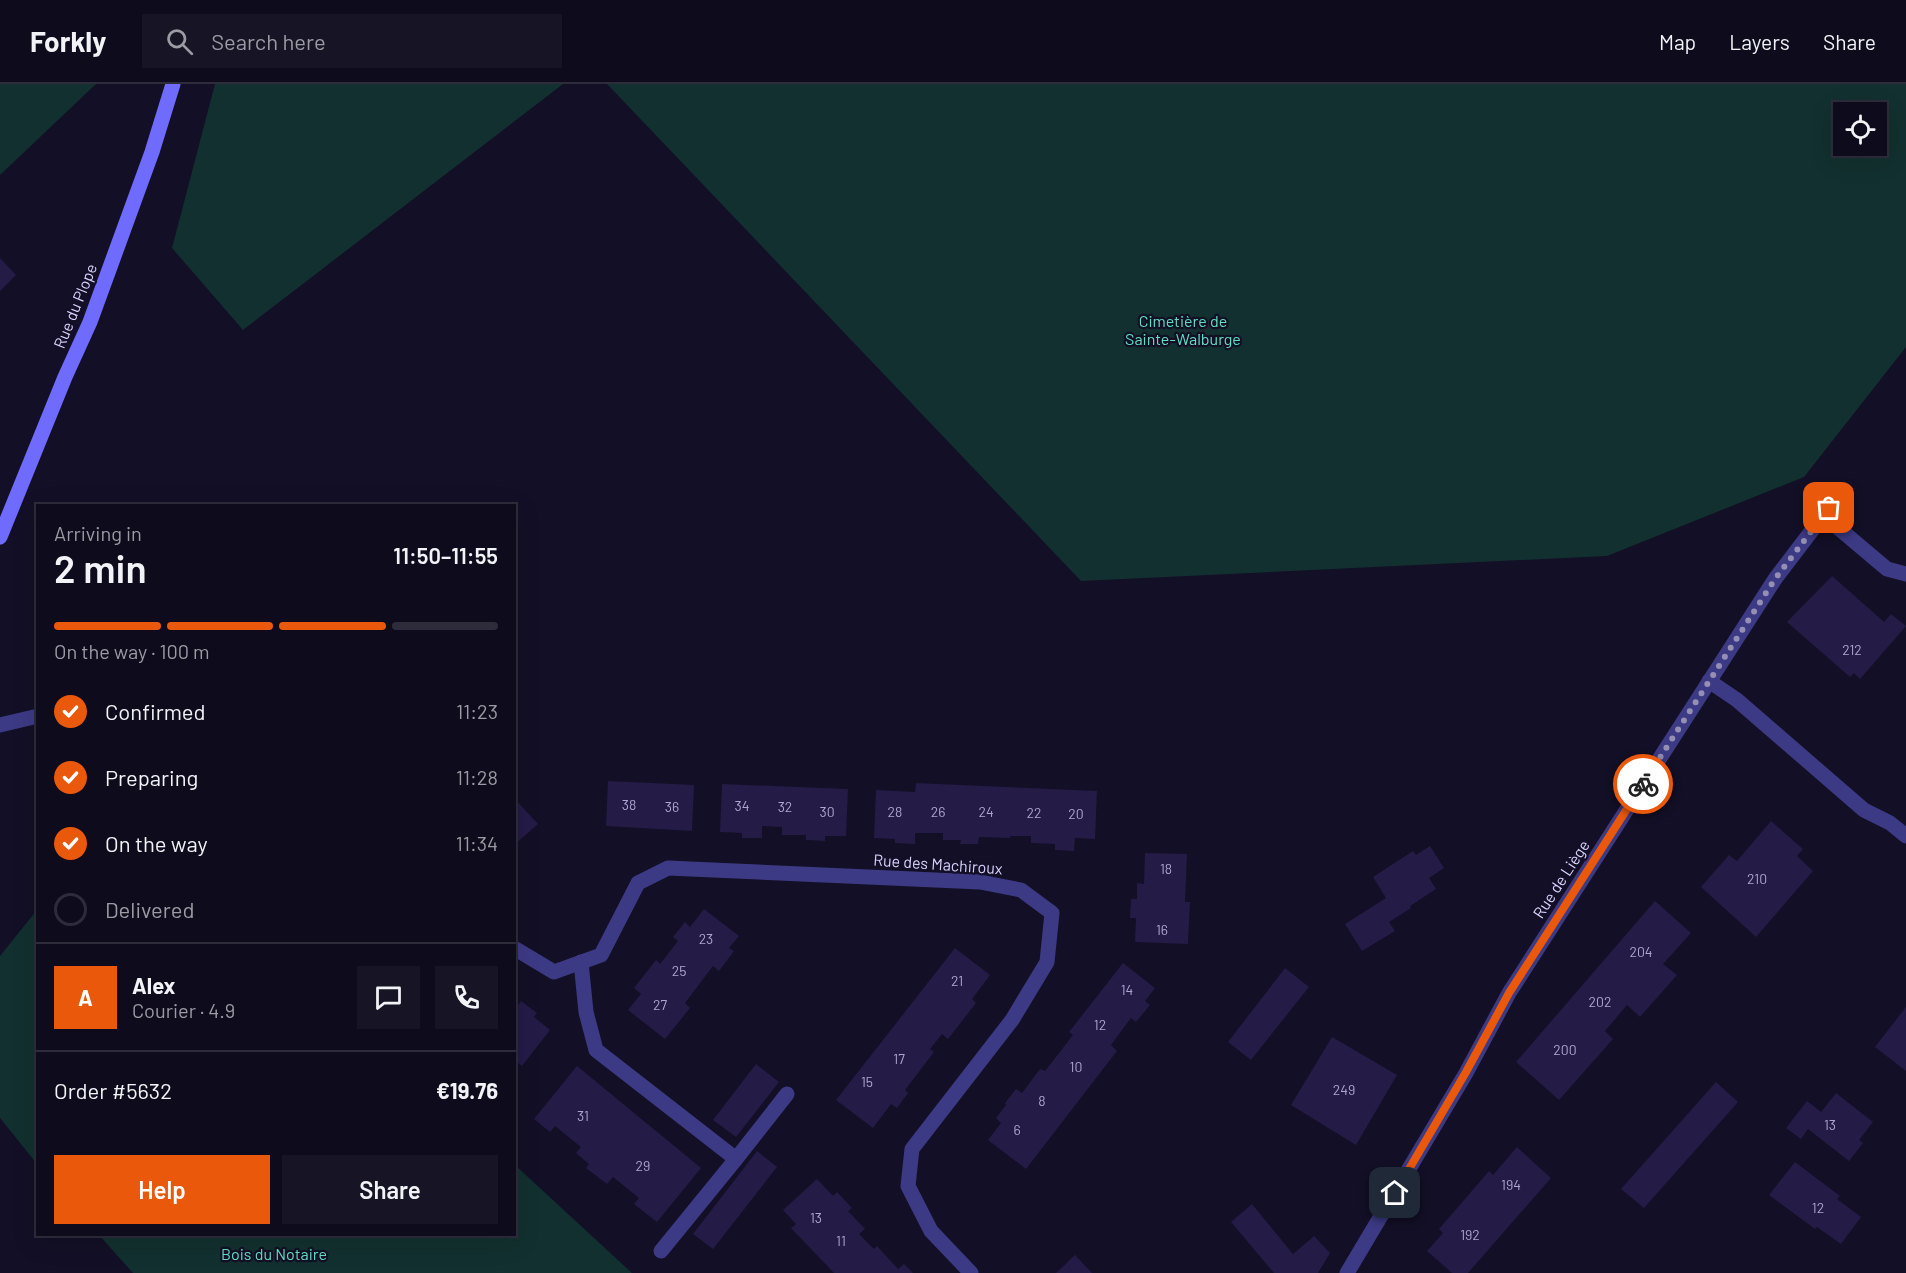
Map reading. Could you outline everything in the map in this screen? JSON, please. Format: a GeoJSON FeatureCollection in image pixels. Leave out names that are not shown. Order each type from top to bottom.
{"type":"FeatureCollection","features":[{"type":"Feature","properties":{"kind":"street","name":"Rue du Plope"},"geometry":{"type":"LineString","coordinates":[[0,537],[65,377],[90,322],[152,152],[173,84]]}},
{"type":"Feature","properties":{"kind":"street","name":"Rue de Liège"},"geometry":{"type":"LineString","coordinates":[[1347,1273],[1466,1072],[1509,993],[1784,566],[1826,511],[1887,569],[1906,574]]}},
{"type":"Feature","properties":{"kind":"street"},"geometry":{"type":"LineString","coordinates":[[1709,681],[1737,700],[1864,810],[1890,823],[1906,836]]}},
{"type":"Feature","properties":{"kind":"street"},"geometry":{"type":"LineString","coordinates":[[0,725],[36,716]]}},
{"type":"Feature","properties":{"kind":"street","name":"Rue des Machiroux"},"geometry":{"type":"LineString","coordinates":[[516,949],[554,972],[600,955],[638,883],[668,868],[980,882],[1021,890],[1052,913],[1047,962],[1012,1020],[912,1149],[908,1186],[931,1231],[971,1273]]}},
{"type":"Feature","properties":{"kind":"street"},"geometry":{"type":"LineString","coordinates":[[581,962],[586,1012],[596,1050],[736,1159]]}},
{"type":"Feature","properties":{"kind":"street"},"geometry":{"type":"LineString","coordinates":[[661,1251],[787,1094]]}},
{"type":"Feature","properties":{"kind":"green space"},"geometry":{"type":"Polygon","coordinates":[[[0,84],[96,84],[0,175],[0,84]]]}},
{"type":"Feature","properties":{"kind":"green space"},"geometry":{"type":"Polygon","coordinates":[[[215,84],[563,84],[243,330],[172,248],[215,84]]]}},
{"type":"Feature","properties":{"kind":"green space","name":"Cimetière de Sainte-Walburge"},"geometry":{"type":"Polygon","coordinates":[[[607,84],[1906,84],[1906,347],[1804,477],[1607,556],[1081,581],[607,84]]]}},
{"type":"Feature","properties":{"kind":"green space"},"geometry":{"type":"Polygon","coordinates":[[[36,911],[36,1163],[0,1118],[0,956],[36,911]]]}},
{"type":"Feature","properties":{"kind":"green space","name":"Bois du Notaire"},"geometry":{"type":"Polygon","coordinates":[[[516,1166],[632,1273],[133,1273],[100,1236],[516,1236],[516,1166]]]}},
{"type":"Feature","properties":{"kind":"building"},"geometry":{"type":"Polygon","coordinates":[[[0,258],[16,275],[0,291],[0,258]]]}},
{"type":"Feature","properties":{"kind":"building"},"geometry":{"type":"Polygon","coordinates":[[[1832,576],[1884,622],[1891,614],[1906,626],[1860,679],[1854,673],[1850,677],[1787,622],[1832,576]]]}},
{"type":"Feature","properties":{"kind":"building"},"geometry":{"type":"Polygon","coordinates":[[[608,781],[694,785],[692,831],[606,826],[608,781]]]}},
{"type":"Feature","properties":{"kind":"building"},"geometry":{"type":"Polygon","coordinates":[[[916,783],[1097,791],[1095,839],[1075,838],[1074,851],[1055,850],[1055,844],[1031,843],[1031,836],[979,837],[978,844],[960,844],[961,840],[943,840],[943,833],[915,833],[915,844],[895,843],[895,839],[874,838],[876,790],[915,792],[916,783]]]}},
{"type":"Feature","properties":{"kind":"building"},"geometry":{"type":"Polygon","coordinates":[[[722,784],[848,789],[846,836],[825,836],[825,841],[806,840],[806,835],[782,835],[782,827],[762,826],[762,838],[742,838],[742,833],[720,832],[722,784]]]}},
{"type":"Feature","properties":{"kind":"building"},"geometry":{"type":"Polygon","coordinates":[[[516,800],[538,824],[516,843],[516,800]]]}},
{"type":"Feature","properties":{"kind":"building"},"geometry":{"type":"Polygon","coordinates":[[[1771,821],[1803,849],[1797,856],[1813,871],[1756,937],[1701,887],[1729,855],[1737,861],[1771,821]]]}},
{"type":"Feature","properties":{"kind":"building"},"geometry":{"type":"Polygon","coordinates":[[[1430,846],[1444,868],[1429,878],[1436,889],[1389,922],[1395,931],[1362,951],[1345,924],[1386,898],[1373,877],[1413,851],[1416,855],[1430,846]]]}},
{"type":"Feature","properties":{"kind":"building"},"geometry":{"type":"Polygon","coordinates":[[[1145,853],[1187,854],[1185,902],[1190,902],[1188,944],[1135,942],[1136,918],[1130,918],[1131,899],[1137,899],[1137,883],[1144,884],[1145,853]]]}},
{"type":"Feature","properties":{"kind":"building"},"geometry":{"type":"Polygon","coordinates":[[[1655,901],[1691,933],[1663,964],[1677,975],[1640,1017],[1627,1005],[1605,1031],[1613,1039],[1559,1100],[1516,1062],[1655,901]]]}},
{"type":"Feature","properties":{"kind":"building"},"geometry":{"type":"Polygon","coordinates":[[[704,909],[739,936],[729,948],[734,951],[719,971],[713,966],[685,1003],[690,1008],[665,1039],[628,1010],[641,994],[634,988],[656,960],[660,964],[678,941],[673,937],[685,922],[690,927],[704,909]]]}},
{"type":"Feature","properties":{"kind":"building"},"geometry":{"type":"Polygon","coordinates":[[[955,948],[990,975],[972,999],[976,1003],[948,1039],[942,1034],[930,1049],[934,1052],[905,1090],[908,1093],[897,1108],[891,1104],[873,1128],[836,1100],[955,948]]]}},
{"type":"Feature","properties":{"kind":"building"},"geometry":{"type":"Polygon","coordinates":[[[1123,963],[1155,988],[1145,1001],[1150,1005],[1136,1022],[1131,1018],[1111,1045],[1117,1051],[1026,1169],[988,1140],[1001,1123],[996,1118],[1016,1089],[1022,1093],[1040,1069],[1045,1071],[1073,1035],[1069,1032],[1123,963]]]}},
{"type":"Feature","properties":{"kind":"building"},"geometry":{"type":"Polygon","coordinates":[[[1285,968],[1309,987],[1251,1060],[1228,1042],[1285,968]]]}},
{"type":"Feature","properties":{"kind":"building"},"geometry":{"type":"Polygon","coordinates":[[[521,1001],[537,1013],[534,1017],[550,1030],[522,1066],[516,1062],[516,1004],[518,1005],[521,1001]]]}},
{"type":"Feature","properties":{"kind":"building"},"geometry":{"type":"Polygon","coordinates":[[[1906,1007],[1906,1071],[1875,1047],[1906,1007]]]}},
{"type":"Feature","properties":{"kind":"building"},"geometry":{"type":"Polygon","coordinates":[[[1332,1037],[1397,1075],[1356,1145],[1291,1105],[1332,1037]]]}},
{"type":"Feature","properties":{"kind":"building"},"geometry":{"type":"Polygon","coordinates":[[[756,1064],[779,1082],[736,1137],[713,1120],[756,1064]]]}},
{"type":"Feature","properties":{"kind":"building"},"geometry":{"type":"Polygon","coordinates":[[[577,1066],[701,1168],[657,1222],[634,1204],[639,1198],[613,1177],[607,1184],[586,1168],[589,1164],[576,1153],[581,1147],[555,1126],[550,1132],[534,1119],[577,1066]]]}},
{"type":"Feature","properties":{"kind":"building"},"geometry":{"type":"Polygon","coordinates":[[[1716,1082],[1738,1102],[1644,1208],[1621,1189],[1716,1082]]]}},
{"type":"Feature","properties":{"kind":"building"},"geometry":{"type":"Polygon","coordinates":[[[1836,1093],[1873,1122],[1859,1140],[1863,1143],[1849,1161],[1808,1129],[1801,1139],[1786,1128],[1807,1101],[1821,1112],[1836,1093]]]}},
{"type":"Feature","properties":{"kind":"building"},"geometry":{"type":"Polygon","coordinates":[[[1517,1147],[1551,1178],[1468,1273],[1452,1273],[1427,1251],[1443,1233],[1439,1229],[1489,1171],[1493,1175],[1517,1147]]]}},
{"type":"Feature","properties":{"kind":"building"},"geometry":{"type":"Polygon","coordinates":[[[757,1151],[777,1167],[713,1249],[693,1234],[757,1151]]]}},
{"type":"Feature","properties":{"kind":"building"},"geometry":{"type":"Polygon","coordinates":[[[1795,1162],[1840,1196],[1837,1199],[1861,1217],[1841,1244],[1817,1227],[1815,1229],[1769,1195],[1795,1162]]]}},
{"type":"Feature","properties":{"kind":"building"},"geometry":{"type":"Polygon","coordinates":[[[817,1179],[833,1196],[837,1192],[852,1208],[848,1211],[865,1229],[859,1234],[874,1249],[877,1246],[898,1269],[904,1264],[913,1273],[834,1273],[791,1228],[796,1224],[783,1210],[817,1179]]]}},
{"type":"Feature","properties":{"kind":"building"},"geometry":{"type":"Polygon","coordinates":[[[1252,1204],[1293,1254],[1314,1236],[1330,1253],[1318,1273],[1274,1273],[1231,1222],[1252,1204]]]}},
{"type":"Feature","properties":{"kind":"building"},"geometry":{"type":"Polygon","coordinates":[[[1075,1255],[1092,1273],[1056,1273],[1075,1255]]]}},
{"type":"Feature","properties":{"kind":"way so far"},"geometry":{"type":"LineString","coordinates":[[1643,784],[1775,579],[1829,508]]}},
{"type":"Feature","properties":{"kind":"route"},"geometry":{"type":"LineString","coordinates":[[1395,1193],[1509,993],[1643,784]]}}]}
